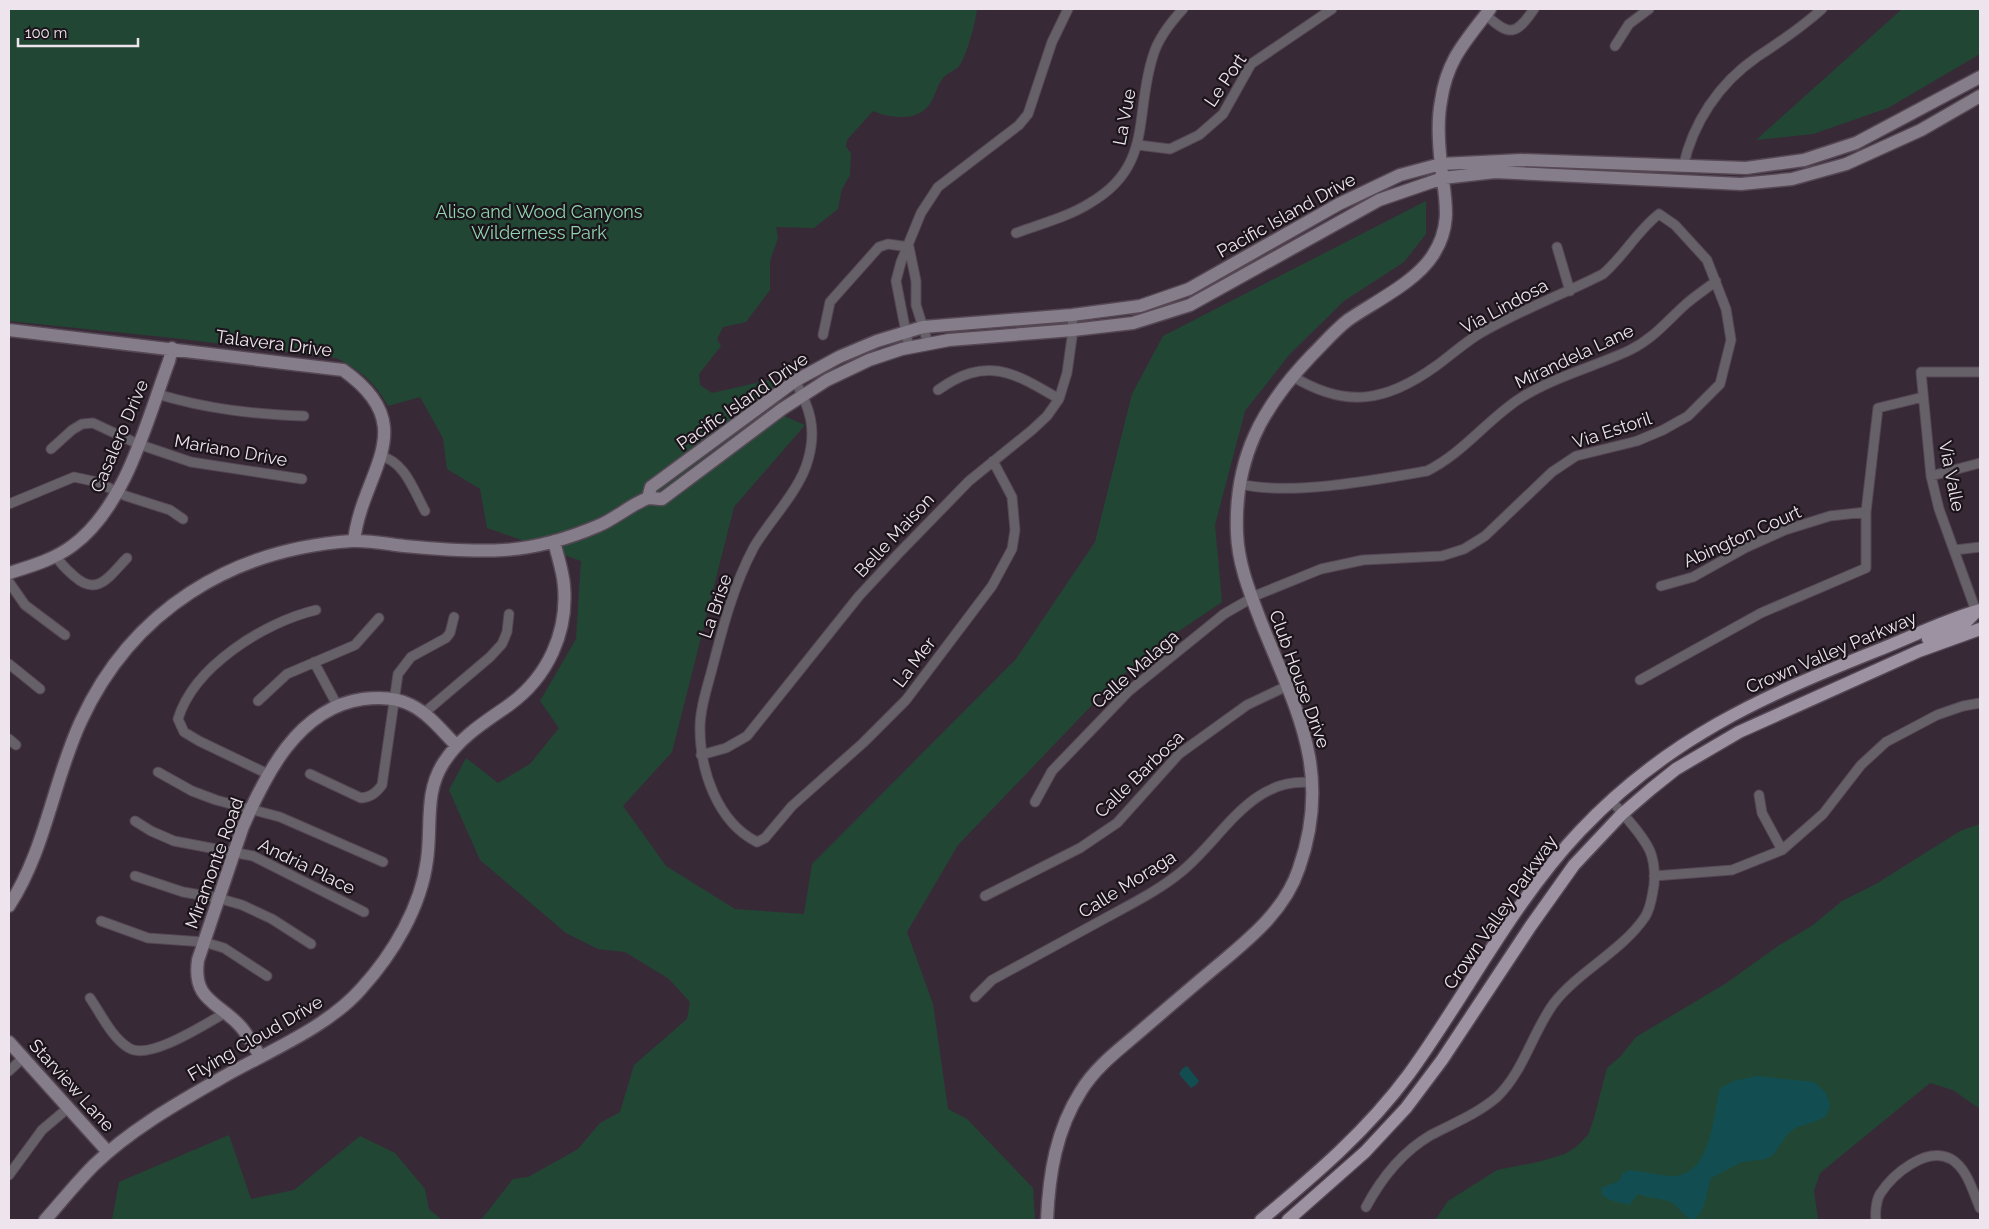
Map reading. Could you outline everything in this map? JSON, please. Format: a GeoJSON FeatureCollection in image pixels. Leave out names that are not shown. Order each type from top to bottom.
{"type":"FeatureCollection","features":[{"type":"Feature","properties":{"kind":"main road"},"geometry":{"type":"LineString","coordinates":[[1919,651],[1919,644],[1964,624],[1979,611]]}},
{"type":"Feature","properties":{"kind":"main road","name":"Crown Valley Parkway"},"geometry":{"type":"LineString","coordinates":[[1261,1220],[1345,1148],[1391,1098],[1536,884],[1579,832],[1637,777],[1696,734],[1746,706],[1835,667],[1979,611]]}},
{"type":"Feature","properties":{"kind":"main road","name":"Crown Valley Parkway"},"geometry":{"type":"LineString","coordinates":[[1288,1220],[1365,1152],[1406,1108],[1442,1060],[1554,892],[1586,850],[1622,814],[1676,769],[1714,745],[1774,715],[1919,651],[1980,629]]}},
{"type":"Feature","properties":{"kind":"street"},"geometry":{"type":"LineString","coordinates":[[909,348],[896,281],[901,262],[909,247],[920,213],[938,187],[1018,125],[1028,114],[1052,42],[1068,9]]}},
{"type":"Feature","properties":{"kind":"street","name":"La Vue"},"geometry":{"type":"LineString","coordinates":[[1016,234],[1073,211],[1096,199],[1114,184],[1129,165],[1138,145],[1153,56],[1163,35],[1184,9]]}},
{"type":"Feature","properties":{"kind":"street","name":"Le Port"},"geometry":{"type":"LineString","coordinates":[[1138,145],[1170,149],[1199,135],[1223,114],[1251,64],[1332,9]]}},
{"type":"Feature","properties":{"kind":"street"},"geometry":{"type":"LineString","coordinates":[[1488,12],[1502,29],[1512,31],[1522,26],[1534,9]]}},
{"type":"Feature","properties":{"kind":"street"},"geometry":{"type":"LineString","coordinates":[[1615,46],[1630,24],[1650,9]]}},
{"type":"Feature","properties":{"kind":"street"},"geometry":{"type":"LineString","coordinates":[[1660,181],[1678,172],[1683,167],[1691,137],[1704,111],[1722,88],[1755,58],[1791,36],[1822,9]]}},
{"type":"Feature","properties":{"kind":"street","name":"Club House Drive"},"geometry":{"type":"LineString","coordinates":[[1047,1220],[1050,1174],[1056,1146],[1082,1088],[1107,1059],[1250,938],[1273,914],[1292,886],[1299,868],[1310,827],[1313,783],[1307,739],[1244,576],[1237,537],[1242,466],[1263,415],[1292,376],[1344,323],[1417,273],[1436,251],[1446,220],[1447,203],[1441,164],[1439,125],[1441,101],[1448,70],[1464,40],[1488,12]]}},
{"type":"Feature","properties":{"kind":"street","name":"Pacific Island Drive"},"geometry":{"type":"LineString","coordinates":[[648,498],[652,487],[794,381],[839,357],[923,327],[1072,315],[1140,306],[1188,289],[1339,204],[1400,175],[1441,164],[1522,160],[1746,168],[1804,160],[1856,143],[1980,77]]}},
{"type":"Feature","properties":{"kind":"street"},"geometry":{"type":"LineString","coordinates":[[1920,110],[1930,112],[1960,97],[1977,98],[1980,86]]}},
{"type":"Feature","properties":{"kind":"street","name":"Pacific Island Drive"},"geometry":{"type":"LineString","coordinates":[[9,906],[22,885],[39,846],[80,722],[115,660],[135,637],[178,601],[200,586],[239,565],[270,554],[354,541],[481,550],[530,547],[554,541],[604,523],[648,498],[662,499],[803,396],[827,380],[869,360],[928,343],[1073,330],[1133,322],[1190,305],[1379,200],[1443,178],[1495,172],[1741,184],[1792,179],[1846,164],[1921,130],[1977,98]]}},
{"type":"Feature","properties":{"kind":"street"},"geometry":{"type":"LineString","coordinates":[[1683,167],[1707,182]]}},
{"type":"Feature","properties":{"kind":"street","name":"Via Lindosa"},"geometry":{"type":"LineString","coordinates":[[1292,376],[1309,386],[1340,395],[1359,398],[1392,393],[1435,367],[1478,334],[1603,274],[1614,264],[1646,225],[1659,214]]}},
{"type":"Feature","properties":{"kind":"street","name":"Via Estoril"},"geometry":{"type":"LineString","coordinates":[[1252,599],[1257,595],[1321,569],[1363,560],[1442,556],[1464,549],[1485,536],[1552,472],[1576,456],[1637,441],[1663,430],[1688,416],[1720,384],[1731,340],[1726,309],[1707,260],[1675,225],[1659,214]]}},
{"type":"Feature","properties":{"kind":"street"},"geometry":{"type":"LineString","coordinates":[[823,335],[830,302],[879,247],[888,244],[909,247]]}},
{"type":"Feature","properties":{"kind":"street"},"geometry":{"type":"LineString","coordinates":[[909,247],[916,281],[916,305],[928,343]]}},
{"type":"Feature","properties":{"kind":"street"},"geometry":{"type":"LineString","coordinates":[[1557,247],[1570,291]]}},
{"type":"Feature","properties":{"kind":"street","name":"Mirandela Lane"},"geometry":{"type":"LineString","coordinates":[[1240,484],[1255,488],[1294,488],[1427,471],[1444,462],[1460,450],[1519,399],[1537,388],[1632,349],[1657,334],[1686,304],[1716,282]]}},
{"type":"Feature","properties":{"kind":"street","name":"Belle Maison"},"geometry":{"type":"LineString","coordinates":[[701,755],[726,748],[747,736],[859,596],[956,494],[1032,430],[1059,399],[1067,374],[1073,330],[1072,315]]}},
{"type":"Feature","properties":{"kind":"street","name":"Talavera Drive"},"geometry":{"type":"LineString","coordinates":[[9,330],[172,348],[343,370],[359,381],[370,393],[380,411],[385,428],[382,456],[356,523],[354,541]]}},
{"type":"Feature","properties":{"kind":"street","name":"Casalero Drive"},"geometry":{"type":"LineString","coordinates":[[9,573],[56,556],[88,531],[117,492],[170,361],[172,348]]}},
{"type":"Feature","properties":{"kind":"street"},"geometry":{"type":"LineString","coordinates":[[1978,373],[1980,365]]}},
{"type":"Feature","properties":{"kind":"street"},"geometry":{"type":"LineString","coordinates":[[938,390],[954,378],[973,371],[995,370],[1032,383],[1059,399]]}},
{"type":"Feature","properties":{"kind":"street","name":"Via Valle"},"geometry":{"type":"LineString","coordinates":[[1978,373],[1921,372],[1931,476],[1939,509],[1979,611]]}},
{"type":"Feature","properties":{"kind":"street","name":"La Brise"},"geometry":{"type":"LineString","coordinates":[[757,842],[742,832],[719,802],[707,778],[701,755],[700,726],[704,701],[720,638],[733,597],[754,549],[797,483],[808,462],[812,420],[803,396],[794,381]]}},
{"type":"Feature","properties":{"kind":"street"},"geometry":{"type":"LineString","coordinates":[[157,394],[200,406],[235,412],[304,416]]}},
{"type":"Feature","properties":{"kind":"street"},"geometry":{"type":"LineString","coordinates":[[1640,680],[1761,613],[1866,568],[1866,512],[1878,408],[1923,397]]}},
{"type":"Feature","properties":{"kind":"street","name":"Mariano Drive"},"geometry":{"type":"LineString","coordinates":[[51,449],[72,430],[82,424],[93,422],[138,444],[190,462],[302,479]]}},
{"type":"Feature","properties":{"kind":"street"},"geometry":{"type":"LineString","coordinates":[[382,456],[392,459],[403,469],[425,511]]}},
{"type":"Feature","properties":{"kind":"street","name":"La Mer"},"geometry":{"type":"LineString","coordinates":[[757,842],[765,838],[792,806],[863,743],[906,700],[992,586],[1012,549],[1016,514],[1006,483],[993,461]]}},
{"type":"Feature","properties":{"kind":"street"},"geometry":{"type":"LineString","coordinates":[[1931,476],[1980,463]]}},
{"type":"Feature","properties":{"kind":"street"},"geometry":{"type":"LineString","coordinates":[[9,504],[74,477],[97,482],[117,492],[170,510],[183,519]]}},
{"type":"Feature","properties":{"kind":"street","name":"Abington Court"},"geometry":{"type":"LineString","coordinates":[[1661,586],[1693,577],[1745,548],[1785,530],[1830,516],[1866,512]]}},
{"type":"Feature","properties":{"kind":"street","name":"Flying Cloud Drive"},"geometry":{"type":"LineString","coordinates":[[45,1220],[108,1152],[161,1114],[260,1056],[320,1024],[361,990],[398,939],[425,870],[430,836],[430,800],[435,779],[456,745],[475,728],[520,697],[535,682],[555,648],[563,626],[564,583],[554,541]]}},
{"type":"Feature","properties":{"kind":"street"},"geometry":{"type":"LineString","coordinates":[[1956,550],[1980,547]]}},
{"type":"Feature","properties":{"kind":"street"},"geometry":{"type":"LineString","coordinates":[[56,556],[61,564],[82,583],[93,586],[103,582],[127,558]]}},
{"type":"Feature","properties":{"kind":"street"},"geometry":{"type":"LineString","coordinates":[[9,582],[26,605],[65,635]]}},
{"type":"Feature","properties":{"kind":"street","name":"Calle Malaga"},"geometry":{"type":"LineString","coordinates":[[1035,802],[1052,771],[1129,691],[1224,614],[1252,599]]}},
{"type":"Feature","properties":{"kind":"street"},"geometry":{"type":"LineString","coordinates":[[270,774],[199,741],[184,732],[178,718],[190,693],[214,665],[280,622],[294,615],[316,610]]}},
{"type":"Feature","properties":{"kind":"street"},"geometry":{"type":"LineString","coordinates":[[424,713],[490,657],[502,644],[507,632],[509,614]]}},
{"type":"Feature","properties":{"kind":"street"},"geometry":{"type":"LineString","coordinates":[[310,774],[361,798],[370,797],[377,792],[382,785],[398,674],[405,663],[446,638],[450,633],[454,616]]}},
{"type":"Feature","properties":{"kind":"street"},"geometry":{"type":"LineString","coordinates":[[258,701],[287,674],[355,645],[379,618]]}},
{"type":"Feature","properties":{"kind":"street"},"geometry":{"type":"LineString","coordinates":[[314,662],[337,705]]}},
{"type":"Feature","properties":{"kind":"street"},"geometry":{"type":"LineString","coordinates":[[9,664],[40,688]]}},
{"type":"Feature","properties":{"kind":"street","name":"Calle Barbosa"},"geometry":{"type":"LineString","coordinates":[[985,896],[1080,848],[1116,823],[1186,748],[1247,705],[1287,686]]}},
{"type":"Feature","properties":{"kind":"street","name":"Miramonte Road"},"geometry":{"type":"LineString","coordinates":[[260,1056],[241,1027],[206,998],[199,986],[196,974],[204,942],[234,851],[251,809],[284,751],[309,722],[337,705],[371,698],[395,699],[424,713],[456,745]]}},
{"type":"Feature","properties":{"kind":"street"},"geometry":{"type":"LineString","coordinates":[[1654,876],[1732,870],[1782,850],[1823,814],[1861,765],[1886,742],[1937,715],[1963,706],[1980,703]]}},
{"type":"Feature","properties":{"kind":"street"},"geometry":{"type":"LineString","coordinates":[[9,739],[16,745]]}},
{"type":"Feature","properties":{"kind":"street"},"geometry":{"type":"LineString","coordinates":[[158,772],[192,791],[280,816],[383,862]]}},
{"type":"Feature","properties":{"kind":"street","name":"Calle Moraga"},"geometry":{"type":"LineString","coordinates":[[975,997],[992,980],[1134,902],[1180,873],[1205,850],[1247,803],[1264,791],[1294,782],[1313,783]]}},
{"type":"Feature","properties":{"kind":"street"},"geometry":{"type":"LineString","coordinates":[[1759,794],[1762,813],[1782,850]]}},
{"type":"Feature","properties":{"kind":"street"},"geometry":{"type":"LineString","coordinates":[[1366,1207],[1377,1187],[1394,1164],[1410,1150],[1431,1136],[1483,1108],[1509,1083],[1526,1056],[1542,1021],[1555,1003],[1570,986],[1633,931],[1646,916],[1652,901],[1654,876],[1650,851],[1611,800]]}},
{"type":"Feature","properties":{"kind":"street","name":"Andria Place"},"geometry":{"type":"LineString","coordinates":[[135,821],[151,831],[174,840],[253,856],[364,912]]}},
{"type":"Feature","properties":{"kind":"street"},"geometry":{"type":"LineString","coordinates":[[135,876],[183,892],[218,898],[258,912],[311,944]]}},
{"type":"Feature","properties":{"kind":"street"},"geometry":{"type":"LineString","coordinates":[[101,921],[148,938],[204,942],[224,948],[267,976]]}},
{"type":"Feature","properties":{"kind":"street"},"geometry":{"type":"LineString","coordinates":[[90,998],[120,1041],[130,1049],[142,1052],[198,1029],[225,1013]]}},
{"type":"Feature","properties":{"kind":"street","name":"Starview Lane"},"geometry":{"type":"LineString","coordinates":[[9,1042],[108,1152]]}},
{"type":"Feature","properties":{"kind":"street"},"geometry":{"type":"LineString","coordinates":[[9,1071],[24,1057]]}},
{"type":"Feature","properties":{"kind":"street"},"geometry":{"type":"LineString","coordinates":[[9,1175],[42,1130],[68,1108]]}},
{"type":"Feature","properties":{"kind":"street"},"geometry":{"type":"LineString","coordinates":[[1876,1220],[1875,1214],[1880,1195],[1894,1179],[1920,1159],[1935,1155],[1951,1159],[1964,1171],[1980,1208]]}},
{"type":"Feature","properties":{"kind":"green space","name":"Aliso and Wood Canyons Wilderness Park"},"geometry":{"type":"Polygon","coordinates":[[[9,9],[977,9],[971,37],[961,63],[943,78],[929,105],[917,114],[902,117],[873,111],[847,140],[846,147],[851,153],[850,175],[842,189],[838,209],[814,228],[776,227],[778,238],[770,261],[770,290],[746,322],[723,327],[717,339],[721,346],[699,374],[700,385],[712,393],[770,380],[784,416],[805,425],[734,507],[672,752],[623,806],[666,866],[735,909],[804,914],[812,864],[1016,659],[1095,542],[1132,394],[1163,336],[1426,201],[1426,234],[1404,262],[1344,301],[1289,355],[1245,411],[1215,525],[1222,602],[1179,631],[1115,681],[958,845],[907,932],[933,1004],[948,1109],[967,1119],[1033,1188],[1035,1220],[481,1220],[513,1179],[528,1177],[578,1149],[600,1123],[620,1112],[634,1065],[687,1019],[690,1002],[669,979],[625,952],[598,949],[566,933],[480,860],[449,790],[466,758],[498,783],[530,764],[559,728],[540,701],[576,639],[581,561],[487,528],[480,489],[447,469],[443,438],[420,397],[388,406],[372,383],[352,367],[336,358],[182,339],[9,321],[9,9]]]}},
{"type":"Feature","properties":{"kind":"green space"},"geometry":{"type":"Polygon","coordinates":[[[1902,9],[1980,9],[1980,54],[1888,108],[1813,134],[1756,140],[1902,9]]]}},
{"type":"Feature","properties":{"kind":"green space"},"geometry":{"type":"Polygon","coordinates":[[[1980,824],[1980,1109],[1953,1090],[1930,1083],[1820,1173],[1814,1191],[1818,1220],[1435,1220],[1448,1201],[1497,1170],[1538,1162],[1565,1154],[1576,1147],[1588,1135],[1607,1068],[1620,1057],[1636,1037],[1725,984],[1778,946],[1813,925],[1842,901],[1876,884],[1960,831],[1980,824]]]}},
{"type":"Feature","properties":{"kind":"green space"},"geometry":{"type":"Polygon","coordinates":[[[229,1135],[251,1199],[294,1190],[360,1136],[395,1153],[425,1189],[429,1209],[442,1220],[112,1220],[119,1182],[229,1135]]]}},
{"type":"Feature","properties":{"kind":"shaded area"},"geometry":{"type":"Polygon","coordinates":[[[1187,1066],[1199,1081],[1191,1088],[1179,1074],[1187,1066]]]}},
{"type":"Feature","properties":{"kind":"shaded area"},"geometry":{"type":"Polygon","coordinates":[[[1757,1076],[1814,1082],[1826,1093],[1830,1104],[1827,1115],[1819,1120],[1795,1128],[1787,1135],[1773,1155],[1766,1159],[1742,1162],[1711,1178],[1701,1212],[1693,1220],[1671,1202],[1638,1194],[1629,1205],[1610,1200],[1602,1195],[1601,1188],[1619,1181],[1623,1173],[1630,1170],[1672,1176],[1688,1172],[1697,1164],[1709,1140],[1720,1088],[1734,1081],[1757,1076]]]}}]}
